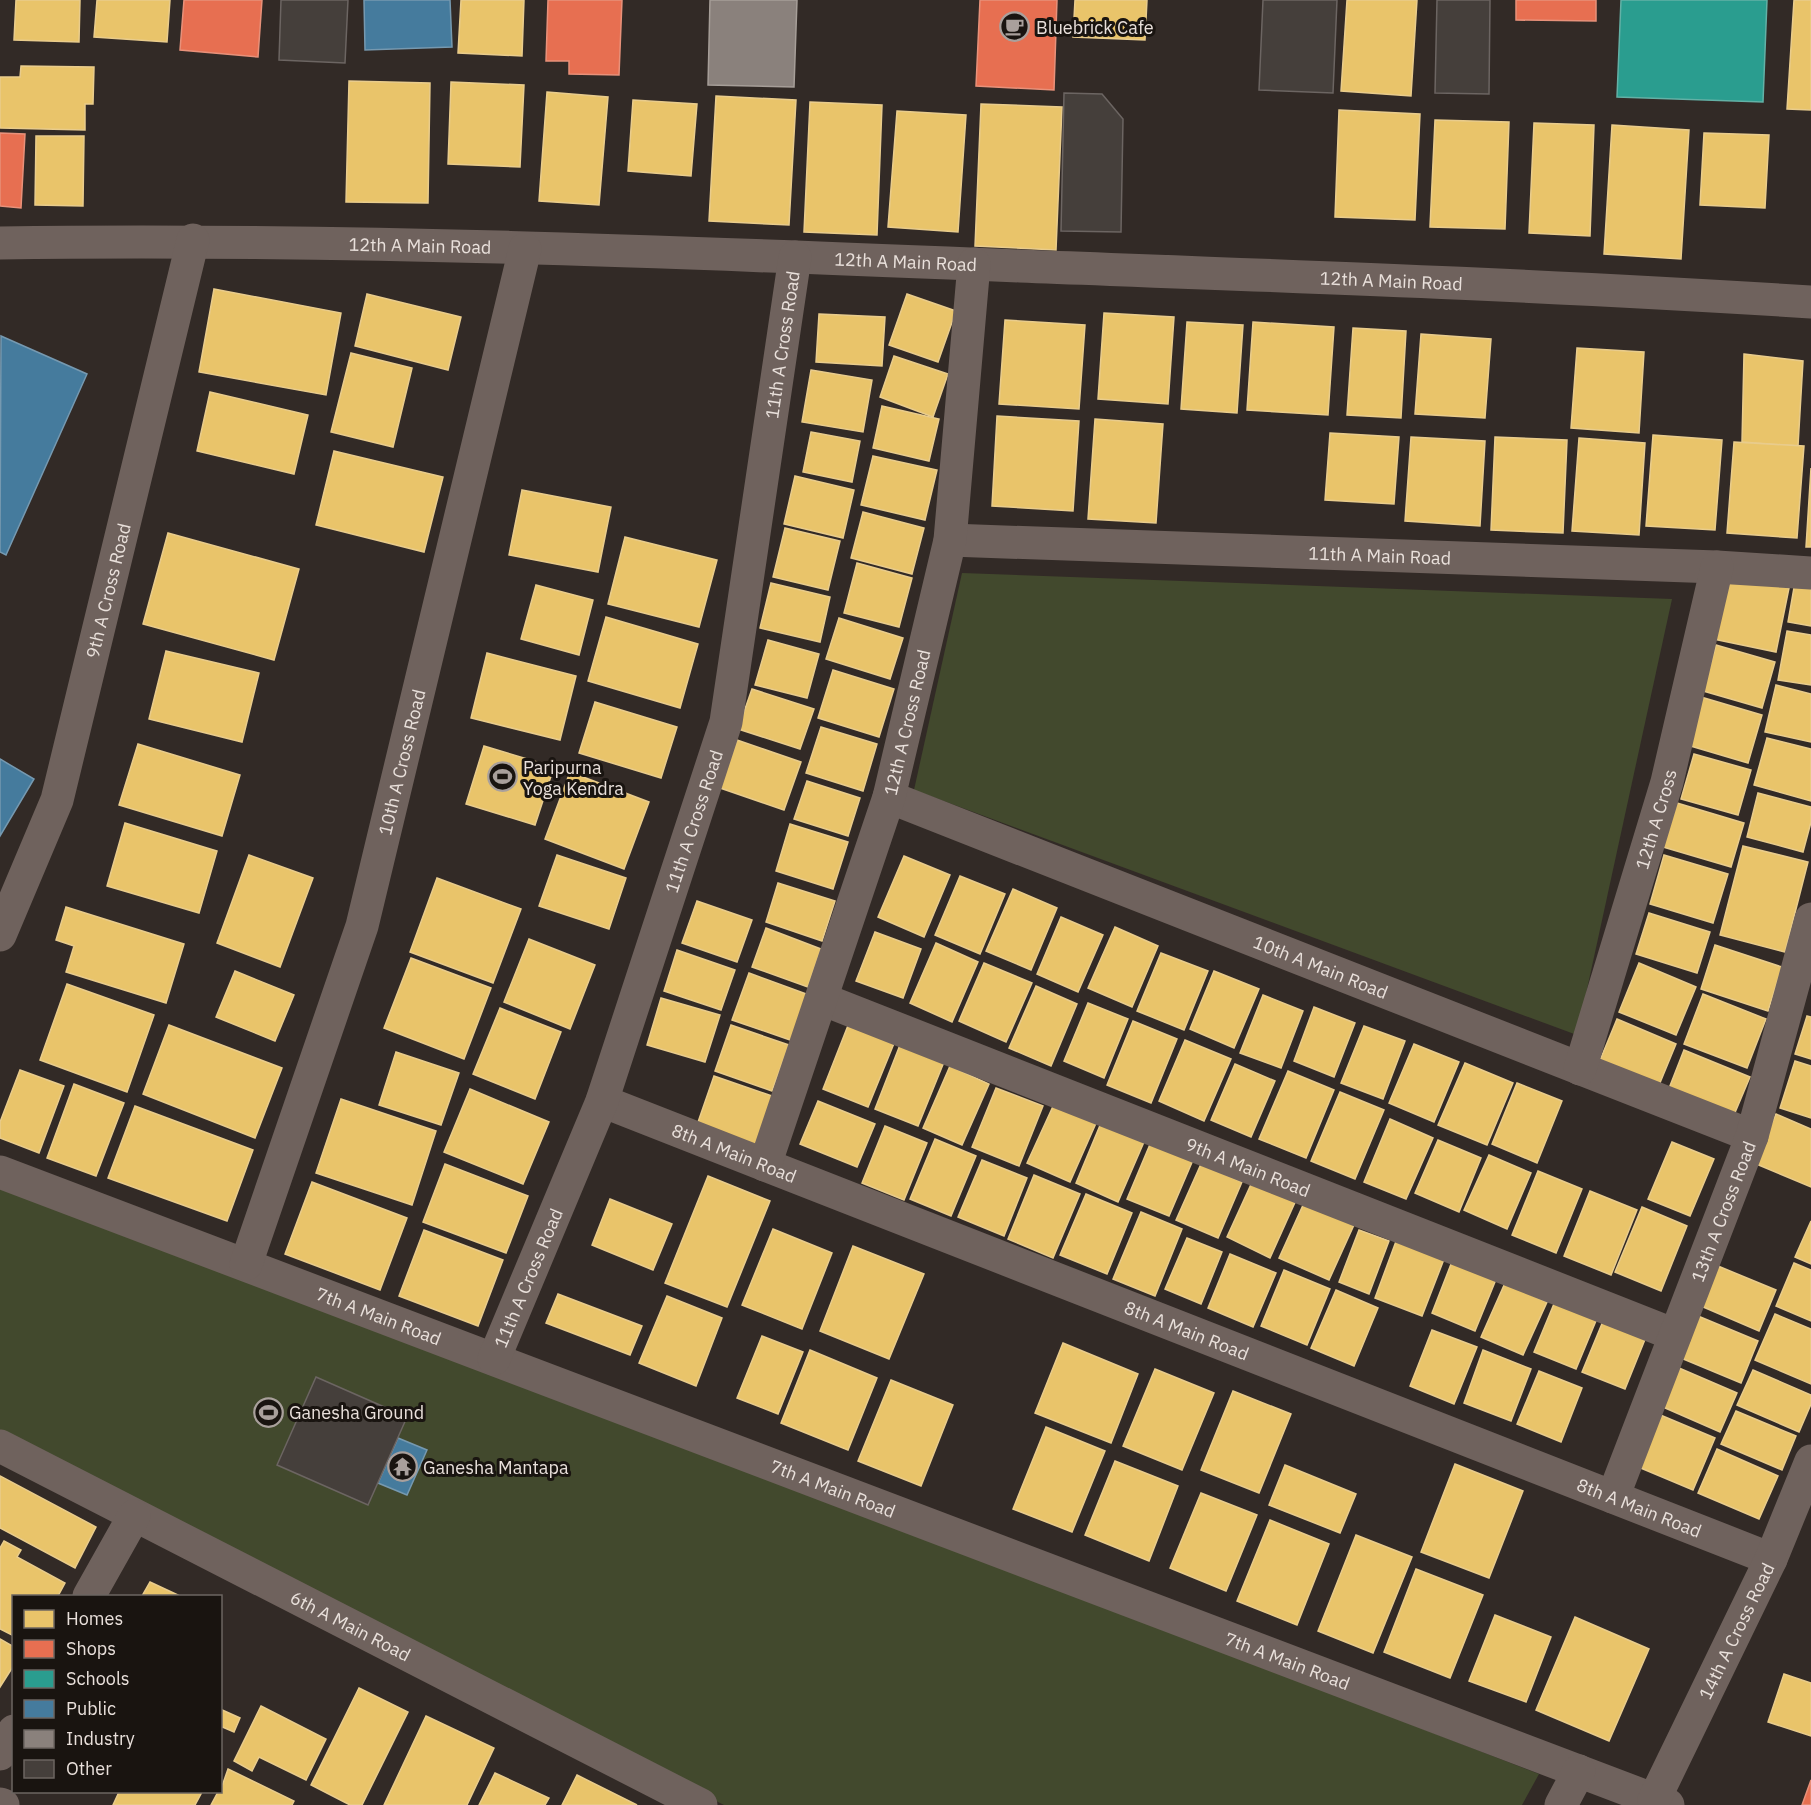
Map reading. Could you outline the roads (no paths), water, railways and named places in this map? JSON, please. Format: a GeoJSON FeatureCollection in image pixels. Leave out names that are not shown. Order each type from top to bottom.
{"type":"FeatureCollection","features":[{"type":"Feature","properties":{"kind":"street","name":"12th A Main Road"},"geometry":{"type":"LineString","coordinates":[[0,243],[193,240],[795,257],[1621,290],[1811,302]]}},
{"type":"Feature","properties":{"kind":"street","name":"9th A Cross Road"},"geometry":{"type":"LineString","coordinates":[[0,934],[57,800],[193,240]]}},
{"type":"Feature","properties":{"kind":"street","name":"10th A Cross Road"},"geometry":{"type":"LineString","coordinates":[[246,1264],[362,926],[525,249]]}},
{"type":"Feature","properties":{"kind":"street","name":"11th A Cross Road"},"geometry":{"type":"LineString","coordinates":[[494,1359],[602,1101],[726,722],[795,257]]}},
{"type":"Feature","properties":{"kind":"street","name":"12th A Cross Road"},"geometry":{"type":"LineString","coordinates":[[765,1165],[890,797],[950,540],[974,264]]}},
{"type":"Feature","properties":{"kind":"street","name":"11th A Main Road"},"geometry":{"type":"LineString","coordinates":[[950,540],[1717,567],[1811,573]]}},
{"type":"Feature","properties":{"kind":"street","name":"12th A Cross"},"geometry":{"type":"LineString","coordinates":[[1580,1069],[1667,782],[1717,567]]}},
{"type":"Feature","properties":{"kind":"street","name":"10th A Main Road"},"geometry":{"type":"LineString","coordinates":[[890,797],[1752,1136]]}},
{"type":"Feature","properties":{"kind":"street","name":"13th A Cross Road"},"geometry":{"type":"LineString","coordinates":[[1613,1497],[1752,1136],[1811,919]]}},
{"type":"Feature","properties":{"kind":"street","name":"9th A Main Road"},"geometry":{"type":"LineString","coordinates":[[822,999],[1675,1335]]}},
{"type":"Feature","properties":{"kind":"street","name":"8th A Main Road"},"geometry":{"type":"LineString","coordinates":[[602,1101],[1772,1559]]}},
{"type":"Feature","properties":{"kind":"street","name":"7th A Main Road"},"geometry":{"type":"LineString","coordinates":[[0,1172],[1661,1802]]}},
{"type":"Feature","properties":{"kind":"street","name":"6th A Main Road"},"geometry":{"type":"LineString","coordinates":[[0,1446],[701,1805]]}},
{"type":"Feature","properties":{"kind":"street","name":"14th A Cross Road"},"geometry":{"type":"LineString","coordinates":[[1661,1802],[1772,1559],[1811,1461]]}},
{"type":"Feature","properties":{"kind":"street"},"geometry":{"type":"LineString","coordinates":[[90,1595],[134,1516]]}},
{"type":"Feature","properties":{"kind":"street"},"geometry":{"type":"LineString","coordinates":[[0,1755],[12,1734]]}},
{"type":"Feature","properties":{"kind":"street"},"geometry":{"type":"LineString","coordinates":[[1561,1805],[1579,1772]]}},
{"type":"Feature","properties":{"kind":"place","name":"Bluebrick Cafe"},"geometry":{"type":"Point","coordinates":[1015,27]}},
{"type":"Feature","properties":{"kind":"place","name":"Paripurna Yoga Kendra"},"geometry":{"type":"Point","coordinates":[502,777]}},
{"type":"Feature","properties":{"kind":"place","name":"Ganesha Ground"},"geometry":{"type":"Point","coordinates":[268,1412]}},
{"type":"Feature","properties":{"kind":"place","name":"Ganesha Mantapa"},"geometry":{"type":"Point","coordinates":[402,1467]}}]}
